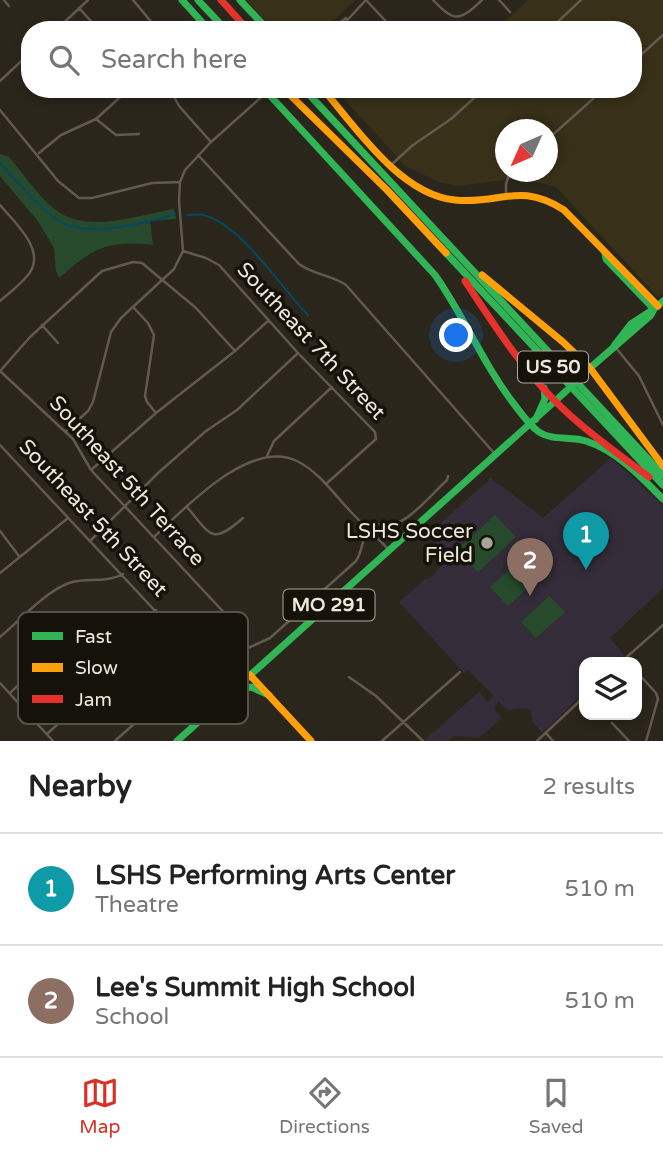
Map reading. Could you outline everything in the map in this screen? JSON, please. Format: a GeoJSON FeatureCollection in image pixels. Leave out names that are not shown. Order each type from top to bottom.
{"type":"FeatureCollection","features":[{"type":"Feature","properties":{"kind":"main road"},"geometry":{"type":"LineString","coordinates":[[182,0],[201,21]]}},
{"type":"Feature","properties":{"kind":"main road"},"geometry":{"type":"LineString","coordinates":[[198,0],[218,21]]}},
{"type":"Feature","properties":{"kind":"main road"},"geometry":{"type":"LineString","coordinates":[[221,0],[240,21]]}},
{"type":"Feature","properties":{"kind":"main road"},"geometry":{"type":"LineString","coordinates":[[240,0],[260,21]]}},
{"type":"Feature","properties":{"kind":"main road"},"geometry":{"type":"LineString","coordinates":[[271,98],[435,275],[457,307],[500,387],[543,434],[578,439],[597,446],[628,468],[663,499]]}},
{"type":"Feature","properties":{"kind":"main road","name":"US 50"},"geometry":{"type":"LineString","coordinates":[[294,98],[338,140],[442,249],[663,487]]}},
{"type":"Feature","properties":{"kind":"main road","name":"US 50"},"geometry":{"type":"LineString","coordinates":[[312,98],[663,475]]}},
{"type":"Feature","properties":{"kind":"main road"},"geometry":{"type":"LineString","coordinates":[[331,98],[391,165],[406,180],[427,194],[454,201],[506,196],[545,199],[565,210],[605,252],[606,259],[658,305],[644,321],[555,401]]}},
{"type":"Feature","properties":{"kind":"main road"},"geometry":{"type":"LineString","coordinates":[[438,234],[590,368],[663,466]]}},
{"type":"Feature","properties":{"kind":"main road"},"geometry":{"type":"LineString","coordinates":[[442,249],[471,287],[513,352],[555,401],[585,429],[663,487]]}},
{"type":"Feature","properties":{"kind":"main road"},"geometry":{"type":"LineString","coordinates":[[534,422],[545,399],[544,387]]}},
{"type":"Feature","properties":{"kind":"main road","name":"MO 291"},"geometry":{"type":"LineString","coordinates":[[250,675],[555,401]]}},
{"type":"Feature","properties":{"kind":"main road"},"geometry":{"type":"LineString","coordinates":[[250,675],[311,741]]}},
{"type":"Feature","properties":{"kind":"main road"},"geometry":{"type":"LineString","coordinates":[[248,688],[269,695]]}},
{"type":"Feature","properties":{"kind":"main road","name":"MO 291"},"geometry":{"type":"LineString","coordinates":[[177,741],[196,724]]}},
{"type":"Feature","properties":{"kind":"street"},"geometry":{"type":"LineString","coordinates":[[4,0],[9,6]]}},
{"type":"Feature","properties":{"kind":"street"},"geometry":{"type":"LineString","coordinates":[[65,21],[88,0]]}},
{"type":"Feature","properties":{"kind":"street"},"geometry":{"type":"LineString","coordinates":[[133,0],[150,21]]}},
{"type":"Feature","properties":{"kind":"street"},"geometry":{"type":"LineString","coordinates":[[342,21],[366,0],[386,21]]}},
{"type":"Feature","properties":{"kind":"street"},"geometry":{"type":"LineString","coordinates":[[433,0],[448,15],[457,18],[466,15],[482,0]]}},
{"type":"Feature","properties":{"kind":"street"},"geometry":{"type":"LineString","coordinates":[[499,0],[510,12]]}},
{"type":"Feature","properties":{"kind":"street"},"geometry":{"type":"LineString","coordinates":[[559,21],[581,0]]}},
{"type":"Feature","properties":{"kind":"street"},"geometry":{"type":"LineString","coordinates":[[79,8],[91,21]]}},
{"type":"Feature","properties":{"kind":"street"},"geometry":{"type":"LineString","coordinates":[[345,21],[349,16]]}},
{"type":"Feature","properties":{"kind":"street"},"geometry":{"type":"LineString","coordinates":[[642,54],[663,35]]}},
{"type":"Feature","properties":{"kind":"street"},"geometry":{"type":"LineString","coordinates":[[0,81],[21,61]]}},
{"type":"Feature","properties":{"kind":"street"},"geometry":{"type":"LineString","coordinates":[[37,154],[61,135],[96,119],[119,98]]}},
{"type":"Feature","properties":{"kind":"street"},"geometry":{"type":"LineString","coordinates":[[175,98],[211,142]]}},
{"type":"Feature","properties":{"kind":"street"},"geometry":{"type":"LineString","coordinates":[[65,432],[88,411],[93,402],[111,332],[133,307],[174,269],[183,251],[179,201],[180,182],[185,170],[258,98]]}},
{"type":"Feature","properties":{"kind":"street"},"geometry":{"type":"LineString","coordinates":[[391,165],[474,98]]}},
{"type":"Feature","properties":{"kind":"street"},"geometry":{"type":"LineString","coordinates":[[558,130],[594,98]]}},
{"type":"Feature","properties":{"kind":"street"},"geometry":{"type":"LineString","coordinates":[[0,110],[58,181],[79,198],[92,198],[152,183],[180,182]]}},
{"type":"Feature","properties":{"kind":"street"},"geometry":{"type":"LineString","coordinates":[[96,119],[116,135],[139,134]]}},
{"type":"Feature","properties":{"kind":"street"},"geometry":{"type":"LineString","coordinates":[[198,155],[299,264],[346,285],[496,454]]}},
{"type":"Feature","properties":{"kind":"street"},"geometry":{"type":"LineString","coordinates":[[506,196],[507,182]]}},
{"type":"Feature","properties":{"kind":"street"},"geometry":{"type":"LineString","coordinates":[[0,205],[32,244],[34,260],[30,273],[0,301]]}},
{"type":"Feature","properties":{"kind":"street","name":"Southeast 7th Street"},"geometry":{"type":"LineString","coordinates":[[183,251],[219,265],[377,437],[326,484]]}},
{"type":"Feature","properties":{"kind":"street"},"geometry":{"type":"LineString","coordinates":[[0,371],[42,326],[102,271],[133,262],[142,263],[196,308],[235,351]]}},
{"type":"Feature","properties":{"kind":"street"},"geometry":{"type":"LineString","coordinates":[[133,307],[148,323],[154,335],[145,396],[156,413]]}},
{"type":"Feature","properties":{"kind":"street"},"geometry":{"type":"LineString","coordinates":[[91,470],[269,320]]}},
{"type":"Feature","properties":{"kind":"street"},"geometry":{"type":"LineString","coordinates":[[42,326],[58,343]]}},
{"type":"Feature","properties":{"kind":"street"},"geometry":{"type":"LineString","coordinates":[[614,346],[639,376],[663,425]]}},
{"type":"Feature","properties":{"kind":"street"},"geometry":{"type":"LineString","coordinates":[[91,540],[158,472],[206,431],[237,410],[298,353]]}},
{"type":"Feature","properties":{"kind":"street","name":"Southeast 5th Terrace"},"geometry":{"type":"LineString","coordinates":[[0,371],[73,439],[91,470],[223,612]]}},
{"type":"Feature","properties":{"kind":"street"},"geometry":{"type":"LineString","coordinates":[[267,456],[274,441],[332,387]]}},
{"type":"Feature","properties":{"kind":"street","name":"Southeast 5th Street"},"geometry":{"type":"LineString","coordinates":[[0,445],[156,610]]}},
{"type":"Feature","properties":{"kind":"street"},"geometry":{"type":"LineString","coordinates":[[153,537],[237,468],[267,456],[280,456],[295,460],[326,484],[389,550]]}},
{"type":"Feature","properties":{"kind":"street"},"geometry":{"type":"LineString","coordinates":[[248,648],[270,638],[356,561],[369,530],[379,523],[405,518],[447,480],[448,476]]}},
{"type":"Feature","properties":{"kind":"street"},"geometry":{"type":"LineString","coordinates":[[187,507],[208,531],[216,535],[225,534],[243,518]]}},
{"type":"Feature","properties":{"kind":"street"},"geometry":{"type":"LineString","coordinates":[[0,573],[69,517]]}},
{"type":"Feature","properties":{"kind":"street"},"geometry":{"type":"LineString","coordinates":[[0,531],[19,556]]}},
{"type":"Feature","properties":{"kind":"street"},"geometry":{"type":"LineString","coordinates":[[29,612],[68,583],[103,581],[122,574]]}},
{"type":"Feature","properties":{"kind":"street"},"geometry":{"type":"LineString","coordinates":[[0,637],[18,622]]}},
{"type":"Feature","properties":{"kind":"street"},"geometry":{"type":"LineString","coordinates":[[629,657],[663,625]]}},
{"type":"Feature","properties":{"kind":"street"},"geometry":{"type":"LineString","coordinates":[[382,741],[460,672]]}},
{"type":"Feature","properties":{"kind":"street"},"geometry":{"type":"LineString","coordinates":[[349,677],[376,696],[422,741]]}},
{"type":"Feature","properties":{"kind":"street"},"geometry":{"type":"LineString","coordinates":[[642,678],[658,699],[646,741]]}},
{"type":"Feature","properties":{"kind":"street"},"geometry":{"type":"LineString","coordinates":[[0,683],[18,702]]}},
{"type":"Feature","properties":{"kind":"street"},"geometry":{"type":"LineString","coordinates":[[10,694],[18,687]]}},
{"type":"Feature","properties":{"kind":"street"},"geometry":{"type":"LineString","coordinates":[[537,741],[579,702]]}},
{"type":"Feature","properties":{"kind":"street"},"geometry":{"type":"LineString","coordinates":[[612,723],[629,741]]}},
{"type":"Feature","properties":{"kind":"street"},"geometry":{"type":"LineString","coordinates":[[39,724],[52,741]]}},
{"type":"Feature","properties":{"kind":"street"},"geometry":{"type":"LineString","coordinates":[[48,733],[58,724]]}},
{"type":"Feature","properties":{"kind":"street"},"geometry":{"type":"LineString","coordinates":[[115,741],[134,724]]}},
{"type":"Feature","properties":{"kind":"street"},"geometry":{"type":"LineString","coordinates":[[546,733],[553,741]]}},
{"type":"Feature","properties":{"kind":"shaded area"},"geometry":{"type":"Polygon","coordinates":[[[246,0],[355,0],[333,21],[266,21],[246,0]]]}},
{"type":"Feature","properties":{"kind":"shaded area"},"geometry":{"type":"Polygon","coordinates":[[[528,0],[663,0],[663,293],[658,297],[556,187],[536,182],[558,182],[558,119],[495,119],[495,181],[458,186],[441,183],[405,166],[343,98],[642,98],[642,21],[505,21],[528,0]]]}},
{"type":"Feature","properties":{"kind":"shaded area"},"geometry":{"type":"Polygon","coordinates":[[[611,458],[663,505],[663,588],[610,638],[624,655],[622,657],[579,657],[579,697],[542,733],[532,721],[531,712],[527,708],[507,710],[499,702],[494,708],[502,718],[479,738],[454,736],[448,741],[427,741],[426,739],[479,692],[488,702],[494,696],[468,670],[464,673],[399,602],[425,579],[430,579],[441,566],[443,558],[433,545],[439,539],[432,531],[491,478],[543,518],[611,458]]]}},
{"type":"Feature","properties":{"kind":"green space"},"geometry":{"type":"Polygon","coordinates":[[[0,154],[9,157],[46,201],[65,216],[95,222],[112,221],[174,209],[176,219],[150,221],[153,245],[123,244],[102,248],[82,259],[59,278],[54,248],[37,220],[0,176],[0,154]]]}},
{"type":"Feature","properties":{"kind":"green space","name":"LSHS Soccer Field"},"geometry":{"type":"Polygon","coordinates":[[[495,515],[516,537],[478,572],[457,550],[495,515]]]}},
{"type":"Feature","properties":{"kind":"green space"},"geometry":{"type":"Polygon","coordinates":[[[533,548],[551,567],[508,606],[490,587],[533,548]]]}},
{"type":"Feature","properties":{"kind":"green space"},"geometry":{"type":"Polygon","coordinates":[[[549,596],[565,612],[536,638],[521,622],[549,596]]]}},
{"type":"Feature","properties":{"kind":"waterway"},"geometry":{"type":"LineString","coordinates":[[0,163],[47,211],[63,223],[74,227],[119,227],[175,214]]}},
{"type":"Feature","properties":{"kind":"waterway"},"geometry":{"type":"LineString","coordinates":[[187,215],[203,215],[232,231],[260,258],[308,315]]}},
{"type":"Feature","properties":{"kind":"traffic: fast"},"geometry":{"type":"LineString","coordinates":[[182,0],[201,21]]}},
{"type":"Feature","properties":{"kind":"traffic: fast"},"geometry":{"type":"LineString","coordinates":[[198,0],[218,21]]}},
{"type":"Feature","properties":{"kind":"traffic: fast"},"geometry":{"type":"LineString","coordinates":[[240,0],[260,21]]}},
{"type":"Feature","properties":{"kind":"traffic: fast"},"geometry":{"type":"LineString","coordinates":[[272,98],[435,275],[493,373],[532,426],[544,435],[586,441],[608,451],[663,499]]}},
{"type":"Feature","properties":{"kind":"traffic: fast"},"geometry":{"type":"LineString","coordinates":[[312,98],[663,475]]}},
{"type":"Feature","properties":{"kind":"traffic: fast"},"geometry":{"type":"LineString","coordinates":[[446,253],[663,485]]}},
{"type":"Feature","properties":{"kind":"traffic: fast"},"geometry":{"type":"LineString","coordinates":[[605,253],[606,259],[654,309],[663,301]]}},
{"type":"Feature","properties":{"kind":"traffic: fast"},"geometry":{"type":"LineString","coordinates":[[590,368],[651,315],[654,309],[631,324],[614,346]]}},
{"type":"Feature","properties":{"kind":"traffic: fast"},"geometry":{"type":"LineString","coordinates":[[564,393],[582,376]]}},
{"type":"Feature","properties":{"kind":"traffic: fast"},"geometry":{"type":"LineString","coordinates":[[536,419],[545,399],[544,388]]}},
{"type":"Feature","properties":{"kind":"traffic: fast"},"geometry":{"type":"LineString","coordinates":[[248,677],[564,393]]}},
{"type":"Feature","properties":{"kind":"traffic: fast"},"geometry":{"type":"LineString","coordinates":[[248,688],[269,695]]}},
{"type":"Feature","properties":{"kind":"traffic: fast"},"geometry":{"type":"LineString","coordinates":[[177,741],[196,724]]}},
{"type":"Feature","properties":{"kind":"traffic: slow"},"geometry":{"type":"LineString","coordinates":[[293,98],[387,190],[446,253]]}},
{"type":"Feature","properties":{"kind":"traffic: slow"},"geometry":{"type":"LineString","coordinates":[[330,98],[381,157],[416,186],[455,200],[485,200],[521,195],[534,197],[564,210],[658,306]]}},
{"type":"Feature","properties":{"kind":"traffic: slow"},"geometry":{"type":"LineString","coordinates":[[482,275],[590,368],[663,466]]}},
{"type":"Feature","properties":{"kind":"traffic: slow"},"geometry":{"type":"LineString","coordinates":[[250,675],[311,741]]}},
{"type":"Feature","properties":{"kind":"traffic: jam"},"geometry":{"type":"LineString","coordinates":[[221,0],[240,21]]}},
{"type":"Feature","properties":{"kind":"traffic: jam"},"geometry":{"type":"LineString","coordinates":[[465,281],[508,344],[556,402],[601,441],[649,477]]}},
{"type":"Feature","properties":{"kind":"place","name":"LSHS Soccer Field"},"geometry":{"type":"Point","coordinates":[487,543]}},
{"type":"Feature","properties":{"kind":"place","name":"LSHS Performing Arts Center"},"geometry":{"type":"Point","coordinates":[586,570]}},
{"type":"Feature","properties":{"kind":"place","name":"Lee's Summit High School"},"geometry":{"type":"Point","coordinates":[530,596]}}]}
